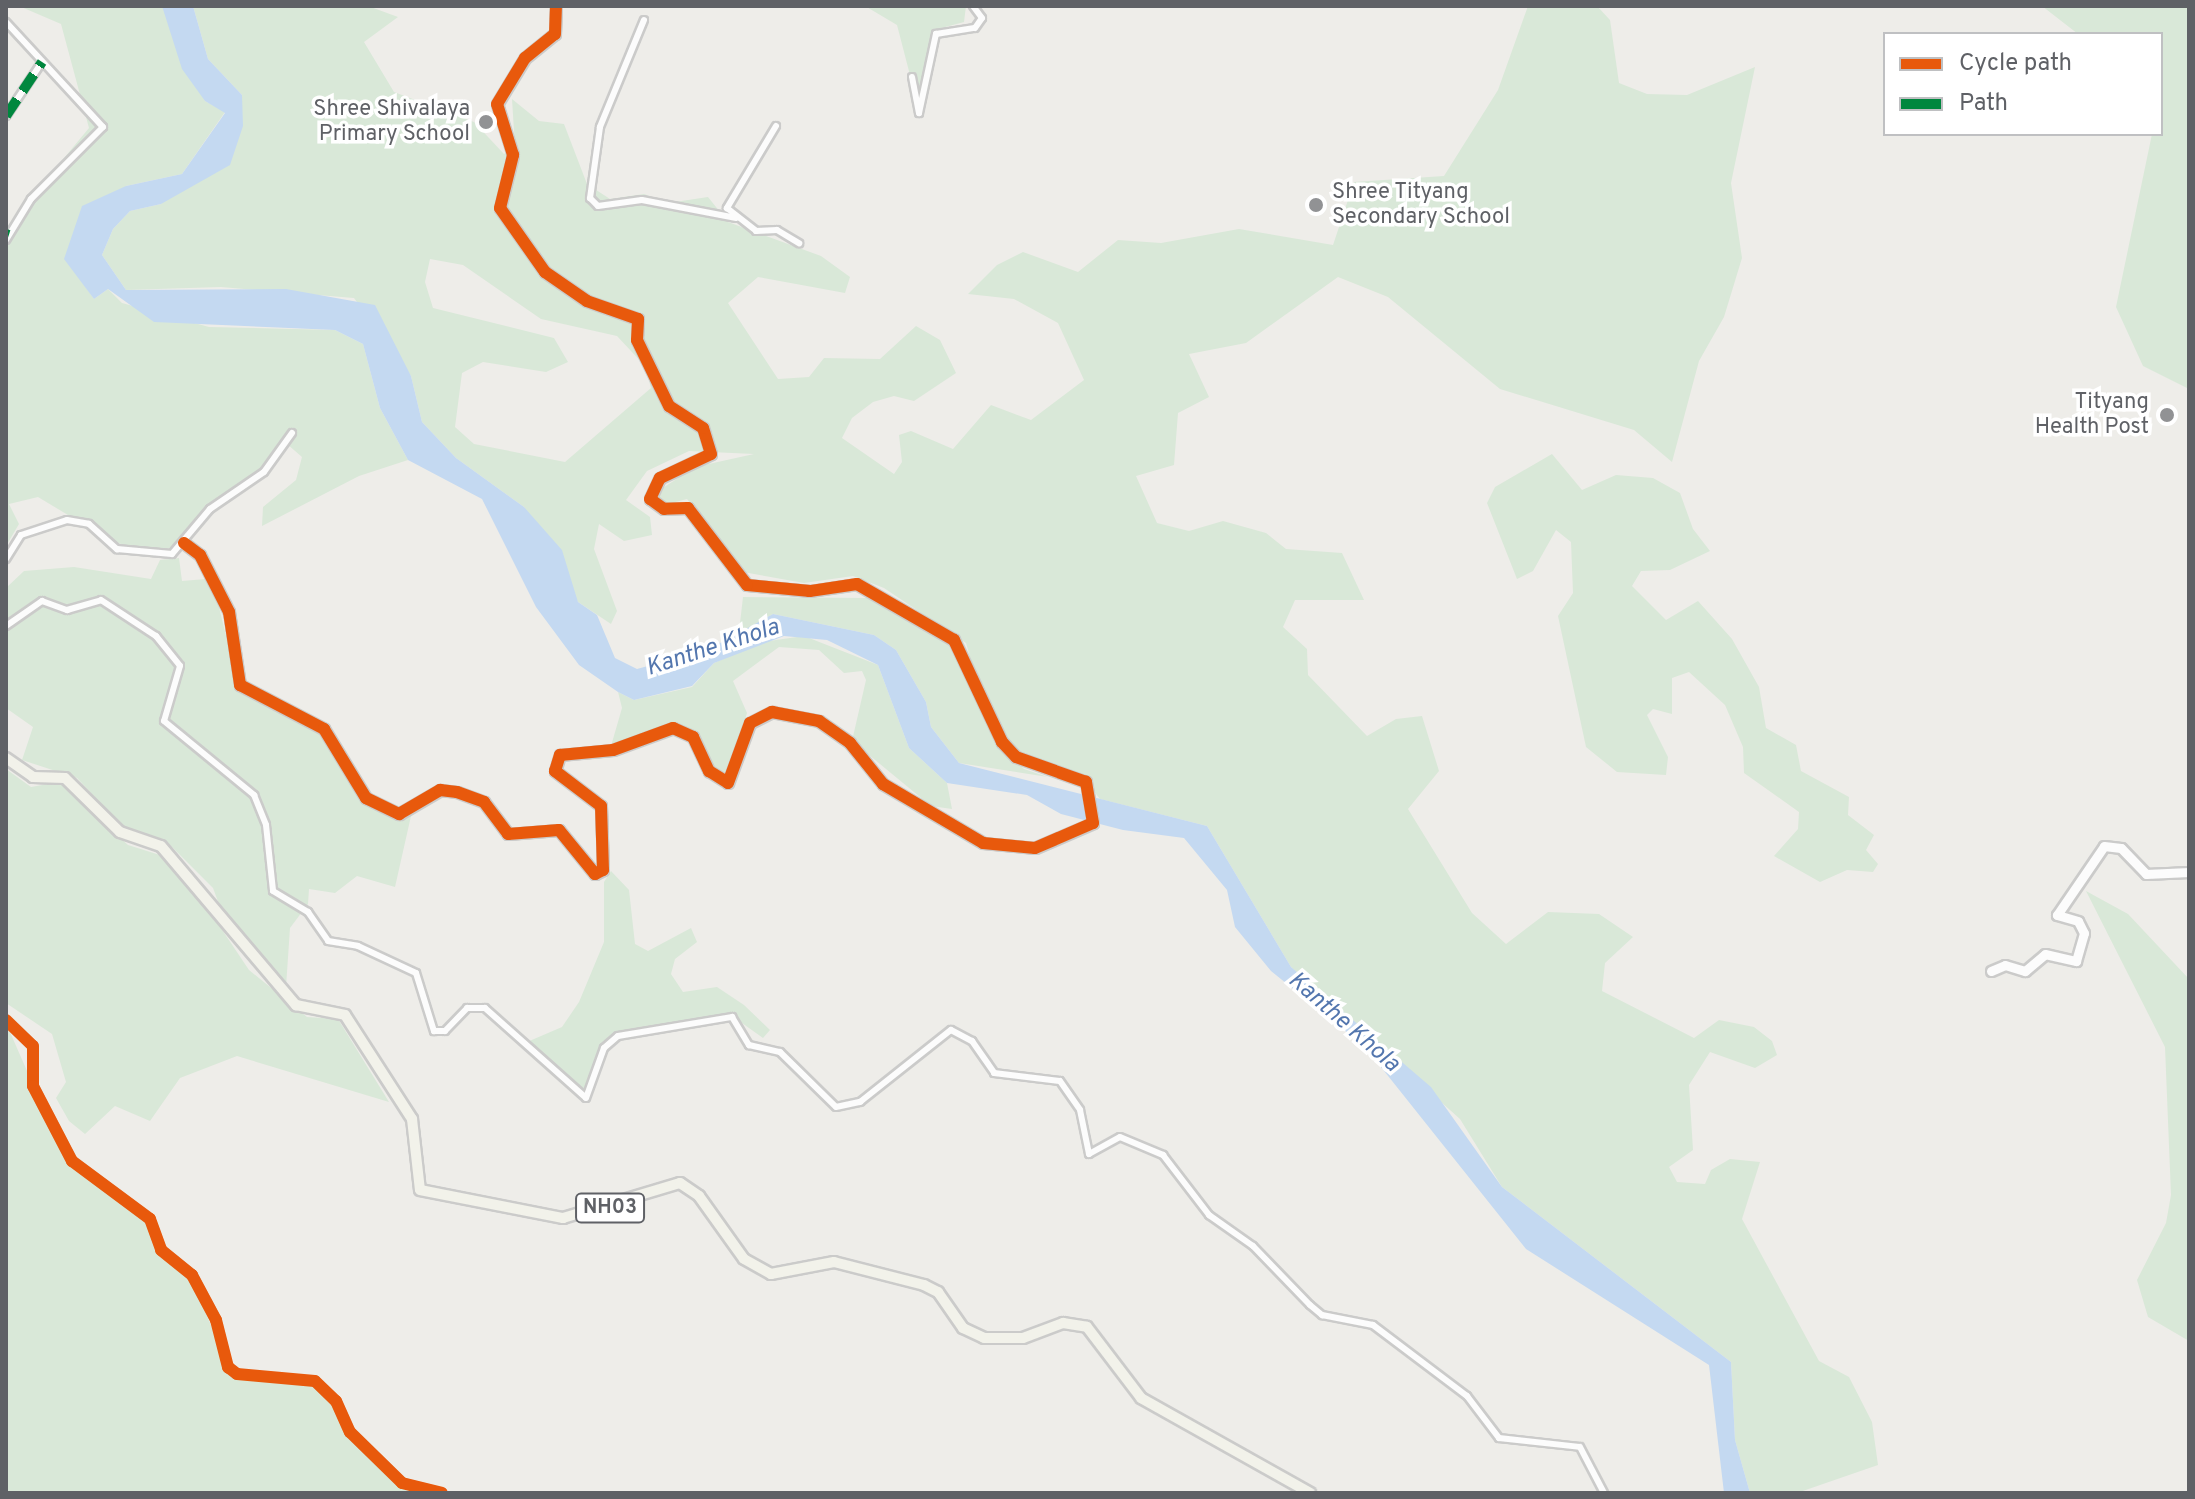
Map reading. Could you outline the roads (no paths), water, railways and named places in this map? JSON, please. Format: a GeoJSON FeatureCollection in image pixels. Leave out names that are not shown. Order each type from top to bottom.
{"type":"FeatureCollection","features":[{"type":"Feature","properties":{"kind":"main road","name":"NH03"},"geometry":{"type":"LineString","coordinates":[[6,758],[33,777],[65,778],[120,832],[161,846],[296,1005],[345,1015],[412,1119],[420,1190],[563,1218],[680,1183],[699,1196],[744,1259],[771,1274],[834,1262],[924,1285],[963,1328],[984,1338],[1023,1338],[1063,1323],[1087,1327],[1141,1398],[1310,1493]]}},
{"type":"Feature","properties":{"kind":"street"},"geometry":{"type":"LineString","coordinates":[[184,543],[200,555],[229,612],[240,685],[324,729],[366,798],[399,814],[440,790],[457,792],[484,802],[508,834],[559,830],[595,874],[604,862],[601,806],[555,771],[560,755],[613,750],[673,728],[693,737],[709,771],[728,783],[750,723],[772,712],[819,721],[850,743],[883,784],[983,843],[1035,848],[1093,823],[1086,782],[1016,757],[954,640],[857,584],[810,591],[747,585],[688,508],[664,509],[650,499],[660,478],[711,454],[703,428],[669,406],[637,340],[638,319],[587,301],[545,272],[500,208],[513,155],[497,104],[525,58],[558,27],[556,6]]}},
{"type":"Feature","properties":{"kind":"street"},"geometry":{"type":"LineString","coordinates":[[912,77],[919,113],[936,34],[975,28],[982,18],[973,6]]}},
{"type":"Feature","properties":{"kind":"street"},"geometry":{"type":"LineString","coordinates":[[644,20],[600,127],[590,198],[598,206],[642,200],[736,218],[799,243]]}},
{"type":"Feature","properties":{"kind":"street"},"geometry":{"type":"LineString","coordinates":[[7,25],[103,127],[75,147],[7,236]]}},
{"type":"Feature","properties":{"kind":"street"},"geometry":{"type":"LineString","coordinates":[[6,116],[42,62]]}},
{"type":"Feature","properties":{"kind":"street"},"geometry":{"type":"LineString","coordinates":[[736,218],[728,202],[776,126]]}},
{"type":"Feature","properties":{"kind":"street"},"geometry":{"type":"LineString","coordinates":[[6,559],[21,535],[67,520],[89,524],[117,549],[161,556],[184,543],[210,509],[264,472],[292,433]]}},
{"type":"Feature","properties":{"kind":"street"},"geometry":{"type":"LineString","coordinates":[[6,626],[42,601],[67,610],[101,600],[156,636],[180,666],[164,721],[254,795],[266,825],[273,891],[308,912],[328,941],[358,946],[416,973],[434,1031],[445,1031],[467,1008],[485,1008],[586,1098],[604,1048],[618,1036],[732,1017],[749,1045],[780,1052],[836,1107],[860,1102],[951,1030],[972,1041],[994,1073],[1060,1081],[1080,1110],[1089,1154],[1120,1137],[1163,1155],[1209,1215],[1253,1246],[1322,1315],[1373,1325],[1467,1396],[1499,1438],[1580,1447],[1604,1493]]}},
{"type":"Feature","properties":{"kind":"street"},"geometry":{"type":"LineString","coordinates":[[1991,971],[2005,965],[2025,971],[2045,954],[2076,961],[2084,933],[2078,921],[2057,915],[2104,846],[2121,848],[2146,874],[2189,872]]}},
{"type":"Feature","properties":{"kind":"street"},"geometry":{"type":"LineString","coordinates":[[6,1020],[33,1046],[33,1086],[72,1161],[150,1219],[161,1250],[192,1275],[216,1320],[228,1367],[237,1374],[315,1381],[350,1432],[402,1483],[442,1493]]}},
{"type":"Feature","properties":{"kind":"water","name":"Kanthe Khola"},"geometry":{"type":"Polygon","coordinates":[[[162,6],[193,6],[208,59],[242,95],[243,126],[230,165],[161,204],[130,211],[113,229],[102,255],[126,290],[286,289],[375,305],[411,376],[422,422],[456,458],[524,507],[562,550],[578,602],[597,615],[615,658],[637,669],[709,649],[773,614],[874,635],[896,650],[926,702],[931,727],[959,763],[1207,826],[1291,967],[1431,1087],[1502,1187],[1731,1362],[1735,1440],[1750,1493],[1724,1493],[1709,1365],[1526,1249],[1365,1047],[1271,971],[1235,927],[1227,890],[1184,838],[1123,830],[1061,814],[1027,795],[947,783],[909,748],[878,665],[827,640],[784,636],[714,663],[692,686],[634,700],[579,665],[536,607],[482,499],[408,460],[380,408],[363,344],[335,330],[154,322],[108,289],[94,299],[64,259],[82,206],[126,186],[182,174],[225,113],[205,101],[182,69],[162,6]]]}},
{"type":"Feature","properties":{"kind":"place","name":"Shree Shivalaya Primary School"},"geometry":{"type":"Point","coordinates":[486,122]}},
{"type":"Feature","properties":{"kind":"place","name":"Shree Tityang Secondary School"},"geometry":{"type":"Point","coordinates":[1316,205]}},
{"type":"Feature","properties":{"kind":"place","name":"Tityang Health Post"},"geometry":{"type":"Point","coordinates":[2167,415]}}]}
